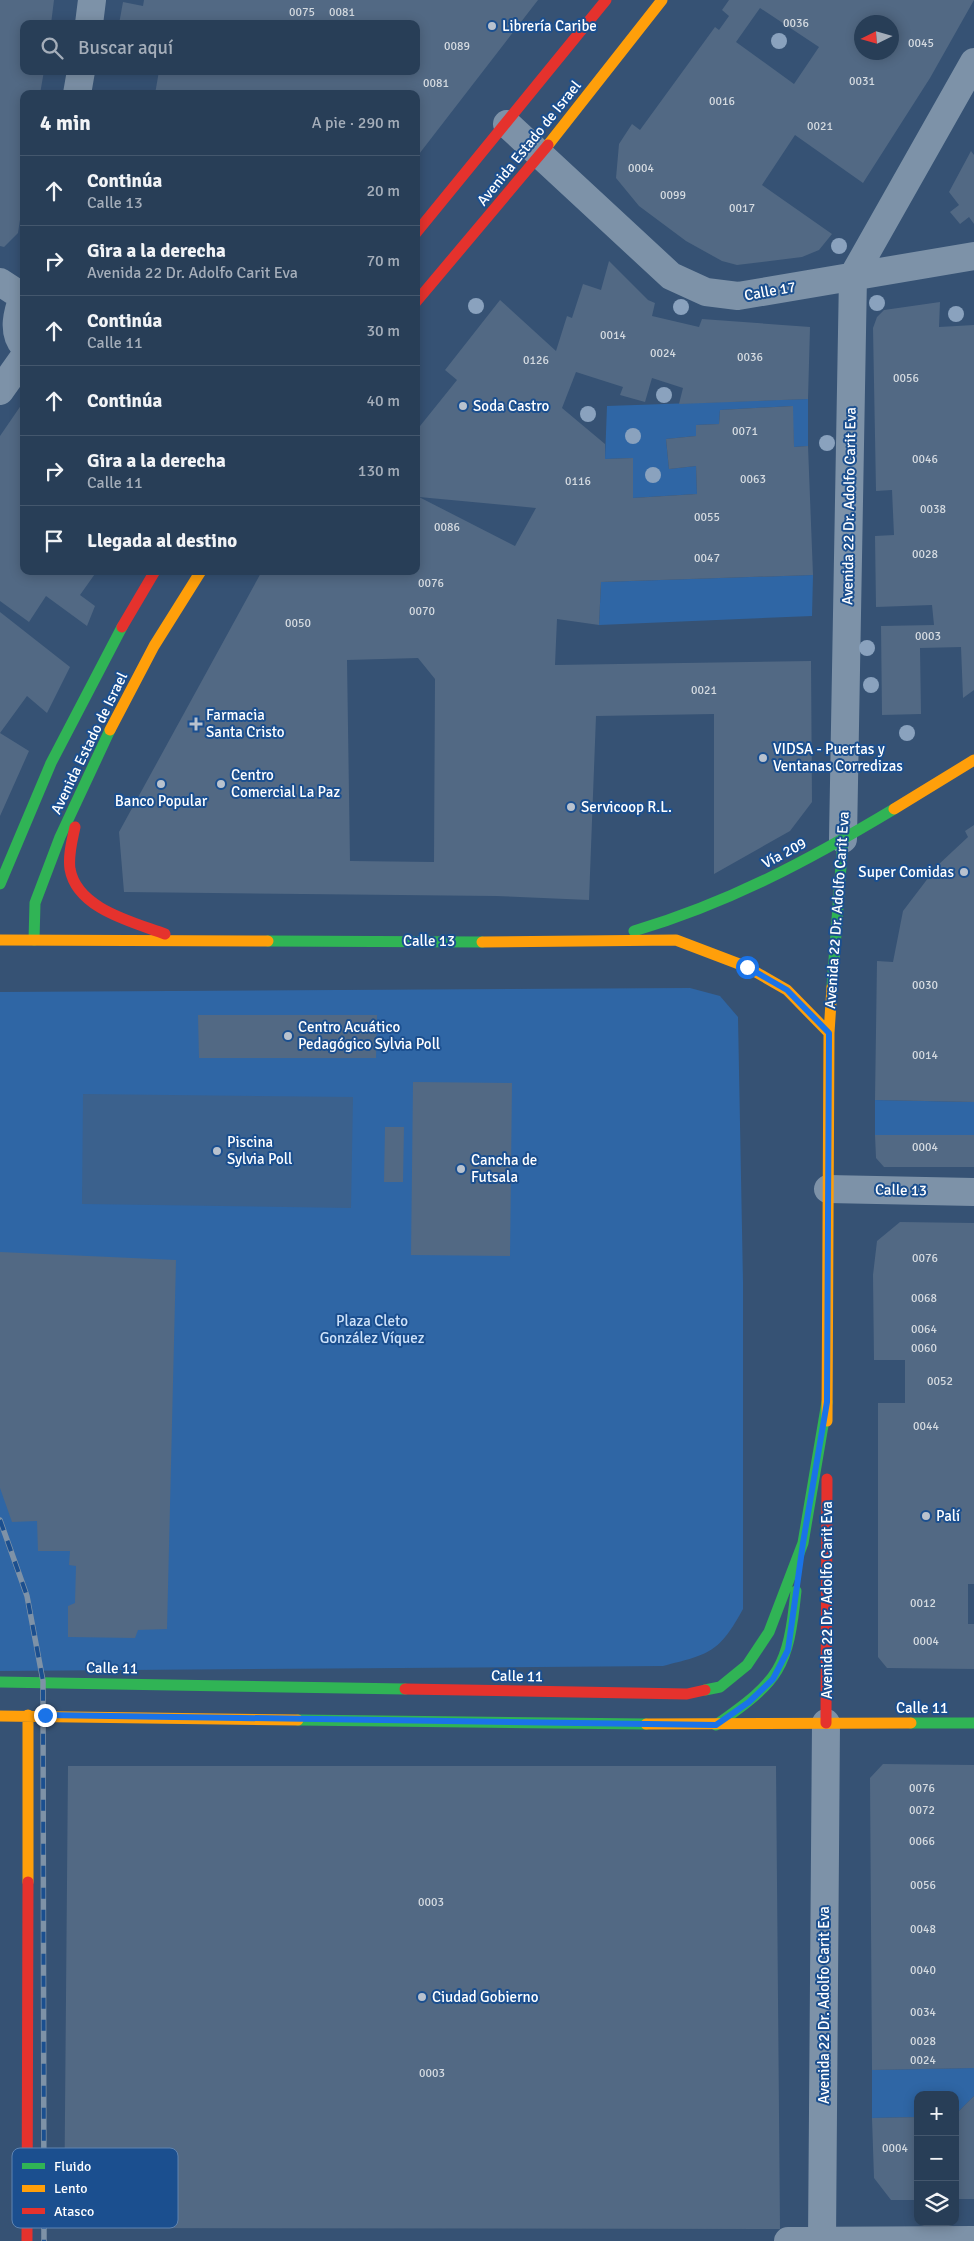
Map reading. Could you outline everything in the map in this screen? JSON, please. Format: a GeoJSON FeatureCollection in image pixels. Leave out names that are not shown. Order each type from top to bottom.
{"type":"FeatureCollection","features":[{"type":"Feature","properties":{"kind":"main road","name":"Avenida Estado de Israel"},"geometry":{"type":"LineString","coordinates":[[420,228],[507,124],[606,0]]}},
{"type":"Feature","properties":{"kind":"main road","name":"Avenida Estado de Israel"},"geometry":{"type":"LineString","coordinates":[[420,297],[540,155],[662,0]]}},
{"type":"Feature","properties":{"kind":"main road","name":"Avenida Estado de Israel"},"geometry":{"type":"LineString","coordinates":[[0,884],[44,775],[103,660],[153,575]]}},
{"type":"Feature","properties":{"kind":"main road","name":"Avenida Estado de Israel"},"geometry":{"type":"LineString","coordinates":[[34,940],[36,903],[60,837],[96,757],[154,646],[199,575]]}},
{"type":"Feature","properties":{"kind":"main road"},"geometry":{"type":"LineString","coordinates":[[96,757],[74,828],[69,855],[73,880],[90,899],[106,910],[180,940]]}},
{"type":"Feature","properties":{"kind":"main road","name":"Vía 209"},"geometry":{"type":"LineString","coordinates":[[594,942],[656,926],[716,904],[843,839],[974,760]]}},
{"type":"Feature","properties":{"kind":"main road","name":"Avenida 22 Dr. Adolfo Carit Eva"},"geometry":{"type":"LineString","coordinates":[[826,1723],[829,1033],[843,839]]}},
{"type":"Feature","properties":{"kind":"main road","name":"Calle 13"},"geometry":{"type":"LineString","coordinates":[[0,940],[594,942],[676,940],[747,967],[787,990],[829,1033]]}},
{"type":"Feature","properties":{"kind":"main road","name":"Calle 11"},"geometry":{"type":"LineString","coordinates":[[0,1682],[687,1694],[720,1687],[747,1665],[769,1632],[803,1543],[827,1402]]}},
{"type":"Feature","properties":{"kind":"main road"},"geometry":{"type":"LineString","coordinates":[[716,1725],[749,1702],[773,1679],[788,1650],[803,1543]]}},
{"type":"Feature","properties":{"kind":"main road"},"geometry":{"type":"LineString","coordinates":[[27,2148],[28,1715]]}},
{"type":"Feature","properties":{"kind":"main road","name":"Calle 11"},"geometry":{"type":"LineString","coordinates":[[0,1716],[716,1725],[974,1723]]}},
{"type":"Feature","properties":{"kind":"main road"},"geometry":{"type":"LineString","coordinates":[[27,2228],[27,2241]]}},
{"type":"Feature","properties":{"kind":"street"},"geometry":{"type":"LineString","coordinates":[[89,20],[92,0]]}},
{"type":"Feature","properties":{"kind":"street","name":"Avenida 22 Dr. Adolfo Carit Eva"},"geometry":{"type":"LineString","coordinates":[[843,839],[853,276],[974,62]]}},
{"type":"Feature","properties":{"kind":"street"},"geometry":{"type":"LineString","coordinates":[[78,90],[80,75]]}},
{"type":"Feature","properties":{"kind":"street","name":"Calle 17"},"geometry":{"type":"LineString","coordinates":[[507,124],[671,276],[706,292],[738,296],[974,256]]}},
{"type":"Feature","properties":{"kind":"street"},"geometry":{"type":"LineString","coordinates":[[0,282],[20,293]]}},
{"type":"Feature","properties":{"kind":"street"},"geometry":{"type":"LineString","coordinates":[[20,308],[16,326],[20,341]]}},
{"type":"Feature","properties":{"kind":"street"},"geometry":{"type":"LineString","coordinates":[[0,391],[20,363]]}},
{"type":"Feature","properties":{"kind":"street","name":"Calle 13"},"geometry":{"type":"LineString","coordinates":[[828,1189],[974,1192]]}},
{"type":"Feature","properties":{"kind":"street","name":"Avenida 22 Dr. Adolfo Carit Eva"},"geometry":{"type":"LineString","coordinates":[[822,2241],[826,1723]]}},
{"type":"Feature","properties":{"kind":"street"},"geometry":{"type":"LineString","coordinates":[[788,2241],[974,2240]]}},
{"type":"Feature","properties":{"kind":"green space"},"geometry":{"type":"Polygon","coordinates":[[[808,399],[808,446],[794,447],[792,406],[720,410],[719,424],[696,425],[696,436],[666,439],[669,469],[696,466],[697,494],[633,498],[633,458],[605,459],[607,406],[808,399]]]}},
{"type":"Feature","properties":{"kind":"green space"},"geometry":{"type":"Polygon","coordinates":[[[813,575],[812,616],[599,625],[601,582],[813,575]]]}},
{"type":"Feature","properties":{"kind":"green space","name":"Plaza Cleto González Víquez"},"geometry":{"type":"Polygon","coordinates":[[[690,988],[720,996],[738,1017],[743,1282],[743,1609],[735,1624],[720,1643],[712,1650],[703,1654],[663,1666],[0,1671],[0,992],[690,988]]]}},
{"type":"Feature","properties":{"kind":"green space"},"geometry":{"type":"Polygon","coordinates":[[[875,1100],[974,1102],[974,1135],[875,1135],[875,1100]]]}},
{"type":"Feature","properties":{"kind":"green space"},"geometry":{"type":"Polygon","coordinates":[[[974,2068],[974,2096],[959,2111],[959,2091],[914,2091],[914,2117],[872,2118],[872,2070],[974,2068]]]}},
{"type":"Feature","properties":{"kind":"shaded area","name":"Piscina Sylvia Poll"},"geometry":{"type":"Polygon","coordinates":[[[83,1094],[353,1097],[351,1208],[82,1204],[83,1094]]]}},
{"type":"Feature","properties":{"kind":"building"},"geometry":{"type":"Polygon","coordinates":[[[0,0],[54,0],[52,20],[20,20],[20,75],[43,75],[41,90],[20,90],[20,220],[18,233],[4,247],[0,246],[0,0]]]}},
{"type":"Feature","properties":{"kind":"building"},"geometry":{"type":"Polygon","coordinates":[[[144,0],[538,0],[420,153],[420,90],[156,90],[158,75],[420,75],[420,20],[120,20],[123,2],[143,6],[144,0]]]}},
{"type":"Feature","properties":{"kind":"building"},"geometry":{"type":"Polygon","coordinates":[[[729,0],[974,0],[930,78],[863,183],[795,135],[762,185],[832,234],[819,250],[802,257],[737,265],[722,261],[686,241],[639,206],[616,178],[619,144],[632,124],[640,130],[715,27],[719,30],[729,16],[722,10],[729,0]],[[760,8],[736,42],[794,84],[819,47],[760,8]]]}},
{"type":"Feature","properties":{"kind":"building"},"geometry":{"type":"Polygon","coordinates":[[[971,151],[974,155],[974,224],[969,217],[960,224],[950,212],[959,205],[949,192],[971,151]]]}},
{"type":"Feature","properties":{"kind":"building"},"geometry":{"type":"Polygon","coordinates":[[[609,261],[648,300],[655,303],[652,316],[699,327],[702,319],[810,327],[808,399],[679,404],[683,388],[652,378],[645,402],[620,395],[623,387],[576,372],[562,408],[605,444],[605,459],[633,458],[633,498],[697,494],[696,466],[669,469],[666,439],[696,436],[696,425],[719,424],[720,410],[793,406],[794,447],[808,446],[813,575],[601,582],[599,625],[557,619],[555,665],[811,661],[812,802],[790,831],[714,874],[714,714],[596,716],[589,900],[496,896],[124,892],[119,832],[260,575],[420,575],[420,498],[515,546],[536,508],[420,497],[420,426],[457,380],[445,370],[500,300],[556,351],[567,316],[572,318],[583,284],[601,290],[609,261]],[[418,658],[347,660],[350,861],[434,862],[435,679],[418,658]]]}},
{"type":"Feature","properties":{"kind":"building"},"geometry":{"type":"Polygon","coordinates":[[[940,302],[939,327],[974,325],[974,690],[963,698],[961,647],[920,648],[921,714],[882,715],[881,626],[934,625],[932,605],[876,607],[875,536],[894,535],[892,490],[876,491],[873,328],[877,317],[884,310],[940,302]]]}},
{"type":"Feature","properties":{"kind":"building"},"geometry":{"type":"Polygon","coordinates":[[[20,407],[20,575],[94,575],[80,595],[95,606],[87,626],[46,596],[29,622],[0,601],[0,436],[20,407]]]}},
{"type":"Feature","properties":{"kind":"building"},"geometry":{"type":"Polygon","coordinates":[[[0,612],[70,667],[47,713],[27,696],[0,733],[0,612]]]}},
{"type":"Feature","properties":{"kind":"building"},"geometry":{"type":"Polygon","coordinates":[[[0,733],[29,751],[0,816],[0,733]]]}},
{"type":"Feature","properties":{"kind":"building"},"geometry":{"type":"Polygon","coordinates":[[[974,825],[974,1102],[875,1100],[877,961],[893,962],[903,911],[938,865],[968,837],[965,831],[974,825]]]}},
{"type":"Feature","properties":{"kind":"building","name":"Centro Acuático Pedagógico Sylvia Poll"},"geometry":{"type":"Polygon","coordinates":[[[198,1015],[377,1015],[376,1058],[199,1058],[198,1015]]]}},
{"type":"Feature","properties":{"kind":"building","name":"Cancha de Futsala"},"geometry":{"type":"Polygon","coordinates":[[[413,1082],[512,1083],[510,1256],[411,1255],[413,1082]]]}},
{"type":"Feature","properties":{"kind":"building"},"geometry":{"type":"Polygon","coordinates":[[[385,1127],[404,1127],[403,1182],[384,1182],[385,1127]]]}},
{"type":"Feature","properties":{"kind":"building"},"geometry":{"type":"Polygon","coordinates":[[[875,1135],[974,1135],[974,1167],[884,1167],[876,1158],[875,1135]]]}},
{"type":"Feature","properties":{"kind":"building"},"geometry":{"type":"Polygon","coordinates":[[[900,1222],[974,1223],[974,1584],[968,1584],[968,1624],[974,1624],[974,1669],[887,1668],[878,1657],[878,1403],[905,1403],[905,1360],[874,1360],[873,1275],[877,1241],[900,1222]]]}},
{"type":"Feature","properties":{"kind":"building"},"geometry":{"type":"Polygon","coordinates":[[[0,1252],[176,1260],[167,1629],[138,1630],[135,1638],[68,1637],[68,1606],[75,1603],[76,1566],[69,1565],[70,1551],[38,1551],[37,1521],[12,1522],[0,1488],[0,1252]]]}},
{"type":"Feature","properties":{"kind":"building"},"geometry":{"type":"Polygon","coordinates":[[[883,1764],[974,1765],[974,2068],[872,2070],[870,1778],[883,1764]]]}},
{"type":"Feature","properties":{"kind":"building","name":"Ciudad Gobierno"},"geometry":{"type":"Polygon","coordinates":[[[68,1766],[776,1766],[780,2229],[64,2228],[178,2228],[178,2148],[65,2148],[68,1766]]]}},
{"type":"Feature","properties":{"kind":"building"},"geometry":{"type":"Polygon","coordinates":[[[974,2096],[974,2199],[959,2199],[959,2111],[974,2096]]]}},
{"type":"Feature","properties":{"kind":"building"},"geometry":{"type":"Polygon","coordinates":[[[914,2117],[914,2200],[891,2200],[874,2178],[872,2118],[914,2117]]]}},
{"type":"Feature","properties":{"kind":"railway"},"geometry":{"type":"LineString","coordinates":[[0,1520],[27,1596],[43,1681],[44,2148]]}},
{"type":"Feature","properties":{"kind":"railway"},"geometry":{"type":"LineString","coordinates":[[44,2228],[44,2241]]}},
{"type":"Feature","properties":{"kind":"traffic: fast"},"geometry":{"type":"LineString","coordinates":[[0,884],[51,763],[122,627]]}},
{"type":"Feature","properties":{"kind":"traffic: fast"},"geometry":{"type":"LineString","coordinates":[[34,940],[35,903],[60,837],[110,730]]}},
{"type":"Feature","properties":{"kind":"traffic: fast"},"geometry":{"type":"LineString","coordinates":[[634,931],[703,907],[768,879],[831,846],[894,809]]}},
{"type":"Feature","properties":{"kind":"traffic: fast"},"geometry":{"type":"LineString","coordinates":[[832,987],[843,839]]}},
{"type":"Feature","properties":{"kind":"traffic: fast"},"geometry":{"type":"LineString","coordinates":[[268,941],[482,942]]}},
{"type":"Feature","properties":{"kind":"traffic: fast"},"geometry":{"type":"LineString","coordinates":[[705,1690],[720,1687],[747,1665],[769,1632],[803,1543],[827,1402]]}},
{"type":"Feature","properties":{"kind":"traffic: fast"},"geometry":{"type":"LineString","coordinates":[[716,1725],[754,1696],[777,1670],[789,1639],[796,1591]]}},
{"type":"Feature","properties":{"kind":"traffic: fast"},"geometry":{"type":"LineString","coordinates":[[0,1682],[405,1689]]}},
{"type":"Feature","properties":{"kind":"traffic: fast"},"geometry":{"type":"LineString","coordinates":[[298,1720],[646,1724]]}},
{"type":"Feature","properties":{"kind":"traffic: fast"},"geometry":{"type":"LineString","coordinates":[[911,1723],[974,1723]]}},
{"type":"Feature","properties":{"kind":"traffic: slow"},"geometry":{"type":"LineString","coordinates":[[548,145],[662,0]]}},
{"type":"Feature","properties":{"kind":"traffic: slow"},"geometry":{"type":"LineString","coordinates":[[110,730],[154,646],[198,575]]}},
{"type":"Feature","properties":{"kind":"traffic: slow"},"geometry":{"type":"LineString","coordinates":[[894,809],[974,760]]}},
{"type":"Feature","properties":{"kind":"traffic: slow"},"geometry":{"type":"LineString","coordinates":[[0,940],[268,941]]}},
{"type":"Feature","properties":{"kind":"traffic: slow"},"geometry":{"type":"LineString","coordinates":[[482,942],[676,940],[747,967],[787,990],[829,1033]]}},
{"type":"Feature","properties":{"kind":"traffic: slow"},"geometry":{"type":"LineString","coordinates":[[827,1421],[829,1033],[832,987]]}},
{"type":"Feature","properties":{"kind":"traffic: slow"},"geometry":{"type":"LineString","coordinates":[[28,1715],[28,1882]]}},
{"type":"Feature","properties":{"kind":"traffic: slow"},"geometry":{"type":"LineString","coordinates":[[0,1716],[298,1720]]}},
{"type":"Feature","properties":{"kind":"traffic: slow"},"geometry":{"type":"LineString","coordinates":[[646,1724],[911,1723]]}},
{"type":"Feature","properties":{"kind":"traffic: jam"},"geometry":{"type":"LineString","coordinates":[[420,228],[606,0]]}},
{"type":"Feature","properties":{"kind":"traffic: jam"},"geometry":{"type":"LineString","coordinates":[[420,297],[548,145]]}},
{"type":"Feature","properties":{"kind":"traffic: jam"},"geometry":{"type":"LineString","coordinates":[[122,627],[153,575]]}},
{"type":"Feature","properties":{"kind":"traffic: jam"},"geometry":{"type":"LineString","coordinates":[[75,827],[70,853],[70,869],[75,883],[83,894],[108,912],[165,934]]}},
{"type":"Feature","properties":{"kind":"traffic: jam"},"geometry":{"type":"LineString","coordinates":[[826,1723],[827,1479]]}},
{"type":"Feature","properties":{"kind":"traffic: jam"},"geometry":{"type":"LineString","coordinates":[[405,1689],[687,1694],[705,1690]]}},
{"type":"Feature","properties":{"kind":"traffic: jam"},"geometry":{"type":"LineString","coordinates":[[27,2148],[28,1882]]}},
{"type":"Feature","properties":{"kind":"traffic: jam"},"geometry":{"type":"LineString","coordinates":[[27,2228],[27,2241]]}},
{"type":"Feature","properties":{"kind":"place","name":"Librería Caribe"},"geometry":{"type":"Point","coordinates":[492,26]}},
{"type":"Feature","properties":{"kind":"place","name":"Soda Castro"},"geometry":{"type":"Point","coordinates":[463,406]}},
{"type":"Feature","properties":{"kind":"place","name":"Farmacia Santa Cristo"},"geometry":{"type":"Point","coordinates":[196,724]}},
{"type":"Feature","properties":{"kind":"place","name":"VIDSA - Puertas y Ventanas Corredizas"},"geometry":{"type":"Point","coordinates":[763,758]}},
{"type":"Feature","properties":{"kind":"place","name":"Banco Popular"},"geometry":{"type":"Point","coordinates":[161,784]}},
{"type":"Feature","properties":{"kind":"place","name":"Centro Comercial La Paz"},"geometry":{"type":"Point","coordinates":[221,784]}},
{"type":"Feature","properties":{"kind":"place","name":"Servicoop R.L."},"geometry":{"type":"Point","coordinates":[571,807]}},
{"type":"Feature","properties":{"kind":"place","name":"Super Comidas"},"geometry":{"type":"Point","coordinates":[964,872]}},
{"type":"Feature","properties":{"kind":"place","name":"Centro Acuático Pedagógico Sylvia Poll"},"geometry":{"type":"Point","coordinates":[288,1036]}},
{"type":"Feature","properties":{"kind":"place","name":"Piscina Sylvia Poll"},"geometry":{"type":"Point","coordinates":[217,1151]}},
{"type":"Feature","properties":{"kind":"place","name":"Cancha de Futsala"},"geometry":{"type":"Point","coordinates":[461,1169]}},
{"type":"Feature","properties":{"kind":"place","name":"Palí"},"geometry":{"type":"Point","coordinates":[926,1516]}},
{"type":"Feature","properties":{"kind":"place","name":"Ciudad Gobierno"},"geometry":{"type":"Point","coordinates":[422,1997]}},
{"type":"Feature","properties":{"kind":"route"},"geometry":{"type":"LineString","coordinates":[[45,1715],[716,1725],[749,1702],[773,1679],[788,1650],[803,1543],[827,1402],[829,1033],[787,990],[747,967]]}}]}
